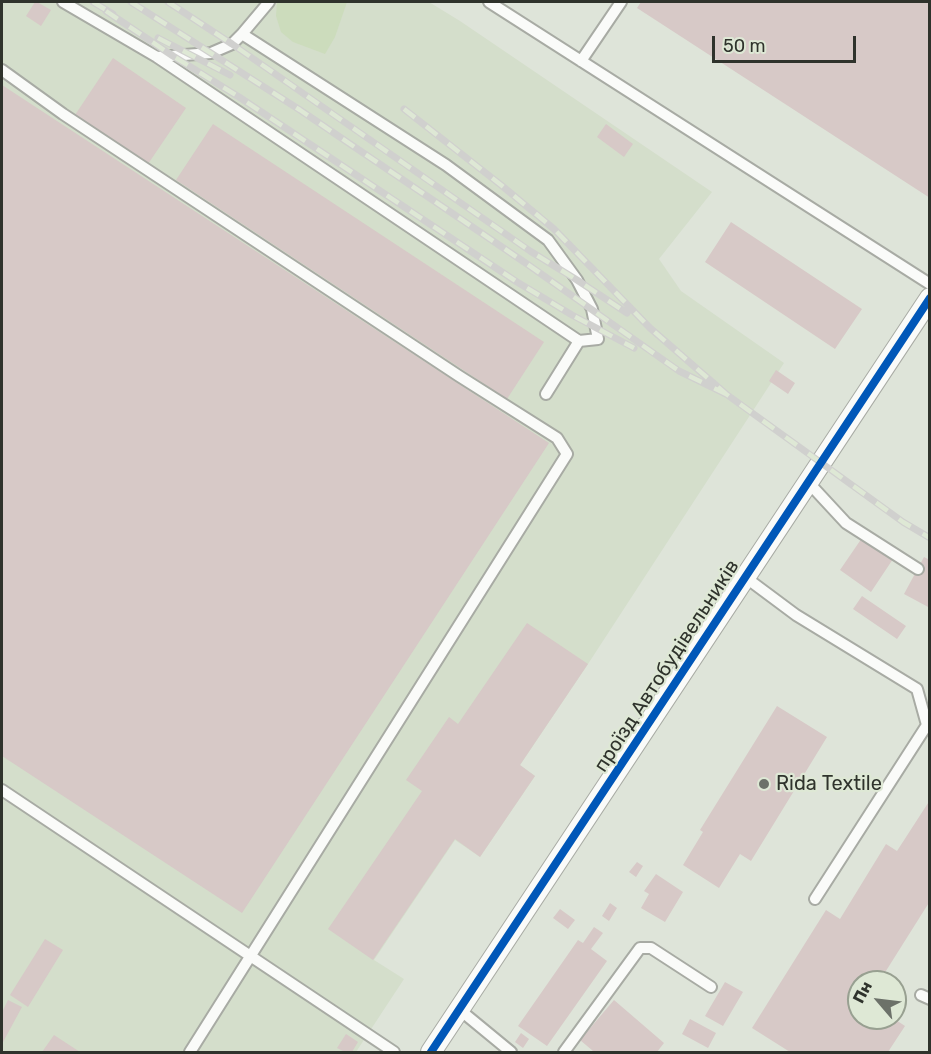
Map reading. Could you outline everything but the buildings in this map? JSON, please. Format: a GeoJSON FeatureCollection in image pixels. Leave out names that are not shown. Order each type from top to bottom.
{"type":"FeatureCollection","features":[{"type":"Feature","properties":{"kind":"street","name":"проїзд Автобудівельників"},"geometry":{"type":"LineString","coordinates":[[431,1053],[930,298]]}},
{"type":"Feature","properties":{"kind":"lane"},"geometry":{"type":"LineString","coordinates":[[63,2],[157,57],[579,341],[598,339],[592,309],[577,280],[548,240],[447,165],[242,34]]}},
{"type":"Feature","properties":{"kind":"lane"},"geometry":{"type":"LineString","coordinates":[[157,57],[211,54],[232,44],[269,2]]}},
{"type":"Feature","properties":{"kind":"lane"},"geometry":{"type":"LineString","coordinates":[[489,2],[930,284]]}},
{"type":"Feature","properties":{"kind":"lane"},"geometry":{"type":"LineString","coordinates":[[581,61],[621,2]]}},
{"type":"Feature","properties":{"kind":"lane"},"geometry":{"type":"LineString","coordinates":[[2,70],[72,120],[430,357],[557,438],[567,454],[190,1053]]}},
{"type":"Feature","properties":{"kind":"lane"},"geometry":{"type":"LineString","coordinates":[[546,394],[579,341]]}},
{"type":"Feature","properties":{"kind":"lane"},"geometry":{"type":"LineString","coordinates":[[808,482],[846,523],[918,569]]}},
{"type":"Feature","properties":{"kind":"lane"},"geometry":{"type":"LineString","coordinates":[[745,578],[796,615],[917,689],[927,725],[815,899]]}},
{"type":"Feature","properties":{"kind":"lane"},"geometry":{"type":"LineString","coordinates":[[2,790],[394,1053]]}},
{"type":"Feature","properties":{"kind":"lane"},"geometry":{"type":"LineString","coordinates":[[564,1053],[640,948],[651,948],[711,987]]}},
{"type":"Feature","properties":{"kind":"lane"},"geometry":{"type":"LineString","coordinates":[[460,1010],[511,1053]]}},
{"type":"Feature","properties":{"kind":"shaded area"},"geometry":{"type":"Polygon","coordinates":[[[2,2],[429,2],[712,192],[659,259],[681,291],[784,363],[520,765],[535,776],[480,857],[455,840],[374,960],[404,979],[356,1052],[2,1052],[2,2]]]}},
{"type":"Feature","properties":{"kind":"green space"},"geometry":{"type":"Polygon","coordinates":[[[277,2],[347,2],[335,37],[325,54],[293,42],[281,32],[276,16],[277,2]]]}},
{"type":"Feature","properties":{"kind":"railway"},"geometry":{"type":"LineString","coordinates":[[93,2],[113,14]]}},
{"type":"Feature","properties":{"kind":"railway"},"geometry":{"type":"LineString","coordinates":[[131,2],[300,110],[527,264],[679,371],[726,394]]}},
{"type":"Feature","properties":{"kind":"railway"},"geometry":{"type":"LineString","coordinates":[[168,2],[530,251],[627,313]]}},
{"type":"Feature","properties":{"kind":"railway"},"geometry":{"type":"LineString","coordinates":[[106,11],[517,282],[634,348]]}},
{"type":"Feature","properties":{"kind":"railway"},"geometry":{"type":"LineString","coordinates":[[158,38],[230,75]]}},
{"type":"Feature","properties":{"kind":"railway"},"geometry":{"type":"LineString","coordinates":[[404,109],[554,229],[650,328],[726,394],[903,522],[930,538]]}},
{"type":"Feature","properties":{"kind":"cycle path"},"geometry":{"type":"LineString","coordinates":[[431,1052],[930,298]]}},
{"type":"Feature","properties":{"kind":"place","name":"Rida Textile"},"geometry":{"type":"Point","coordinates":[764,784]}}]}
